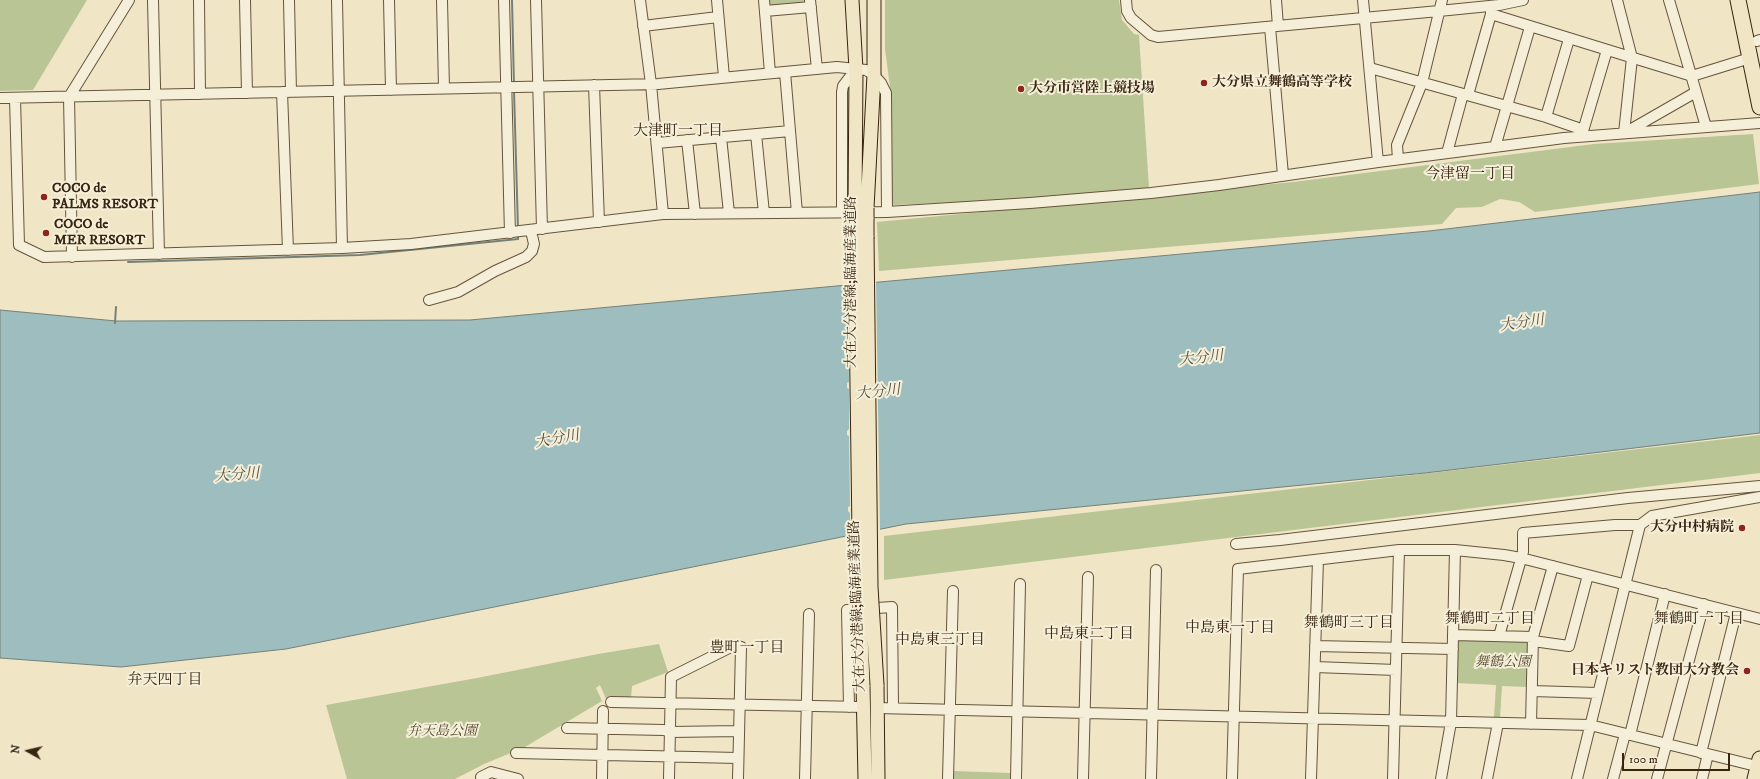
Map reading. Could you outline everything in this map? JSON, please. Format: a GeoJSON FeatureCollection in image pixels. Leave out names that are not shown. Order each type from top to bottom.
{"type":"FeatureCollection","features":[{"type":"Feature","properties":{"kind":"highway"},"geometry":{"type":"LineString","coordinates":[[1738,0],[1755,58],[1760,107]]}},
{"type":"Feature","properties":{"kind":"highway"},"geometry":{"type":"LineString","coordinates":[[1747,0],[1758,40],[1755,58]]}},
{"type":"Feature","properties":{"kind":"main road","name":"大在大分港線;臨海産業道路"},"geometry":{"type":"LineString","coordinates":[[852,0],[861,212],[860,609],[865,779]]}},
{"type":"Feature","properties":{"kind":"main road","name":"大在大分港線;臨海産業道路"},"geometry":{"type":"LineString","coordinates":[[861,212],[874,75],[874,0]]}},
{"type":"Feature","properties":{"kind":"main road","name":"大在大分港線;臨海産業道路"},"geometry":{"type":"LineString","coordinates":[[861,237],[871,587],[877,685],[878,779]]}},
{"type":"Feature","properties":{"kind":"street"},"geometry":{"type":"LineString","coordinates":[[72,257],[69,97],[129,0]]}},
{"type":"Feature","properties":{"kind":"street"},"geometry":{"type":"LineString","coordinates":[[154,0],[159,254]]}},
{"type":"Feature","properties":{"kind":"street"},"geometry":{"type":"LineString","coordinates":[[200,0],[200,94]]}},
{"type":"Feature","properties":{"kind":"street"},"geometry":{"type":"LineString","coordinates":[[245,0],[247,93]]}},
{"type":"Feature","properties":{"kind":"street"},"geometry":{"type":"LineString","coordinates":[[288,250],[286,92],[289,0]]}},
{"type":"Feature","properties":{"kind":"street"},"geometry":{"type":"LineString","coordinates":[[338,0],[342,248]]}},
{"type":"Feature","properties":{"kind":"street"},"geometry":{"type":"LineString","coordinates":[[389,0],[391,90]]}},
{"type":"Feature","properties":{"kind":"street"},"geometry":{"type":"LineString","coordinates":[[442,0],[444,88]]}},
{"type":"Feature","properties":{"kind":"street"},"geometry":{"type":"LineString","coordinates":[[429,300],[458,292],[495,271],[526,257],[532,251],[534,244],[519,232],[511,87],[504,0]]}},
{"type":"Feature","properties":{"kind":"street"},"geometry":{"type":"LineString","coordinates":[[536,0],[542,229]]}},
{"type":"Feature","properties":{"kind":"street"},"geometry":{"type":"LineString","coordinates":[[640,0],[651,84],[663,214]]}},
{"type":"Feature","properties":{"kind":"street"},"geometry":{"type":"LineString","coordinates":[[717,0],[724,78]]}},
{"type":"Feature","properties":{"kind":"street"},"geometry":{"type":"LineString","coordinates":[[764,0],[770,73]]}},
{"type":"Feature","properties":{"kind":"street"},"geometry":{"type":"LineString","coordinates":[[1126,0],[1129,16],[1154,36],[1439,11],[1491,10],[1521,0]]}},
{"type":"Feature","properties":{"kind":"street"},"geometry":{"type":"LineString","coordinates":[[1276,0],[1274,26],[1283,175]]}},
{"type":"Feature","properties":{"kind":"street"},"geometry":{"type":"LineString","coordinates":[[1363,0],[1378,162]]}},
{"type":"Feature","properties":{"kind":"street"},"geometry":{"type":"LineString","coordinates":[[1398,159],[1397,145],[1422,82],[1442,0]]}},
{"type":"Feature","properties":{"kind":"street"},"geometry":{"type":"LineString","coordinates":[[1617,0],[1632,58],[1624,132]]}},
{"type":"Feature","properties":{"kind":"street"},"geometry":{"type":"LineString","coordinates":[[1669,0],[1706,127]]}},
{"type":"Feature","properties":{"kind":"street"},"geometry":{"type":"LineString","coordinates":[[765,11],[810,3],[817,69]]}},
{"type":"Feature","properties":{"kind":"street"},"geometry":{"type":"LineString","coordinates":[[1491,10],[1530,27],[1692,76],[1755,58]]}},
{"type":"Feature","properties":{"kind":"street"},"geometry":{"type":"LineString","coordinates":[[1447,153],[1491,10]]}},
{"type":"Feature","properties":{"kind":"street"},"geometry":{"type":"LineString","coordinates":[[643,26],[718,17]]}},
{"type":"Feature","properties":{"kind":"street"},"geometry":{"type":"LineString","coordinates":[[1495,147],[1530,27]]}},
{"type":"Feature","properties":{"kind":"street"},"geometry":{"type":"LineString","coordinates":[[1546,117],[1569,39]]}},
{"type":"Feature","properties":{"kind":"street"},"geometry":{"type":"LineString","coordinates":[[1585,133],[1607,50]]}},
{"type":"Feature","properties":{"kind":"street"},"geometry":{"type":"LineString","coordinates":[[0,98],[651,84],[837,67],[866,70],[874,75],[881,83],[886,93],[888,212]]}},
{"type":"Feature","properties":{"kind":"street"},"geometry":{"type":"LineString","coordinates":[[1370,68],[1546,117],[1578,128],[1585,133]]}},
{"type":"Feature","properties":{"kind":"street"},"geometry":{"type":"LineString","coordinates":[[842,212],[842,92],[844,86],[856,69]]}},
{"type":"Feature","properties":{"kind":"street"},"geometry":{"type":"LineString","coordinates":[[784,72],[797,213]]}},
{"type":"Feature","properties":{"kind":"street"},"geometry":{"type":"LineString","coordinates":[[594,85],[599,222]]}},
{"type":"Feature","properties":{"kind":"street"},"geometry":{"type":"LineString","coordinates":[[1624,132],[1696,92]]}},
{"type":"Feature","properties":{"kind":"street"},"geometry":{"type":"LineString","coordinates":[[15,98],[19,245],[44,257],[288,250],[411,244],[663,214],[888,212],[1030,203],[1151,193],[1495,147],[1585,133],[1624,132],[1760,123]]}},
{"type":"Feature","properties":{"kind":"street"},"geometry":{"type":"LineString","coordinates":[[657,143],[790,131]]}},
{"type":"Feature","properties":{"kind":"street"},"geometry":{"type":"LineString","coordinates":[[756,134],[764,213]]}},
{"type":"Feature","properties":{"kind":"street"},"geometry":{"type":"LineString","coordinates":[[721,137],[729,213]]}},
{"type":"Feature","properties":{"kind":"street"},"geometry":{"type":"LineString","coordinates":[[687,140],[695,214]]}},
{"type":"Feature","properties":{"kind":"street"},"geometry":{"type":"LineString","coordinates":[[1236,544],[1621,499],[1760,486]]}},
{"type":"Feature","properties":{"kind":"street"},"geometry":{"type":"LineString","coordinates":[[1577,779],[1624,584],[1640,526],[1652,516],[1760,497]]}},
{"type":"Feature","properties":{"kind":"street"},"geometry":{"type":"LineString","coordinates":[[1499,636],[1521,558],[1523,534],[1615,525],[1640,526]]}},
{"type":"Feature","properties":{"kind":"street"},"geometry":{"type":"LineString","coordinates":[[1393,779],[1399,550]]}},
{"type":"Feature","properties":{"kind":"street"},"geometry":{"type":"LineString","coordinates":[[1232,779],[1238,568],[1399,550],[1455,550],[1521,558],[1760,619]]}},
{"type":"Feature","properties":{"kind":"street"},"geometry":{"type":"LineString","coordinates":[[1441,779],[1451,722],[1455,550]]}},
{"type":"Feature","properties":{"kind":"street"},"geometry":{"type":"LineString","coordinates":[[1311,779],[1318,560]]}},
{"type":"Feature","properties":{"kind":"street"},"geometry":{"type":"LineString","coordinates":[[1530,724],[1533,639],[1553,566]]}},
{"type":"Feature","properties":{"kind":"street"},"geometry":{"type":"LineString","coordinates":[[1151,779],[1156,570]]}},
{"type":"Feature","properties":{"kind":"street"},"geometry":{"type":"LineString","coordinates":[[1453,635],[1499,636],[1533,639],[1569,646],[1588,575]]}},
{"type":"Feature","properties":{"kind":"street"},"geometry":{"type":"LineString","coordinates":[[1083,779],[1088,578]]}},
{"type":"Feature","properties":{"kind":"street"},"geometry":{"type":"LineString","coordinates":[[1016,779],[1020,584]]}},
{"type":"Feature","properties":{"kind":"street"},"geometry":{"type":"LineString","coordinates":[[948,779],[953,591]]}},
{"type":"Feature","properties":{"kind":"street"},"geometry":{"type":"LineString","coordinates":[[1613,779],[1628,734],[1665,594]]}},
{"type":"Feature","properties":{"kind":"street"},"geometry":{"type":"LineString","coordinates":[[1657,779],[1704,604]]}},
{"type":"Feature","properties":{"kind":"street"},"geometry":{"type":"LineString","coordinates":[[849,707],[847,610],[892,607],[893,708]]}},
{"type":"Feature","properties":{"kind":"street"},"geometry":{"type":"LineString","coordinates":[[804,779],[809,614]]}},
{"type":"Feature","properties":{"kind":"street"},"geometry":{"type":"LineString","coordinates":[[1702,779],[1704,754],[1736,614]]}},
{"type":"Feature","properties":{"kind":"street"},"geometry":{"type":"LineString","coordinates":[[668,779],[671,677],[735,645],[741,647],[738,779]]}},
{"type":"Feature","properties":{"kind":"street"},"geometry":{"type":"LineString","coordinates":[[1315,646],[1453,649]]}},
{"type":"Feature","properties":{"kind":"street"},"geometry":{"type":"LineString","coordinates":[[1315,668],[1396,670]]}},
{"type":"Feature","properties":{"kind":"street"},"geometry":{"type":"LineString","coordinates":[[1532,691],[1598,693]]}},
{"type":"Feature","properties":{"kind":"street"},"geometry":{"type":"LineString","coordinates":[[610,702],[864,707]]}},
{"type":"Feature","properties":{"kind":"street"},"geometry":{"type":"LineString","coordinates":[[877,708],[1590,725],[1758,768]]}},
{"type":"Feature","properties":{"kind":"street"},"geometry":{"type":"LineString","coordinates":[[602,779],[603,711]]}},
{"type":"Feature","properties":{"kind":"street"},"geometry":{"type":"LineString","coordinates":[[1488,779],[1498,723]]}},
{"type":"Feature","properties":{"kind":"street"},"geometry":{"type":"LineString","coordinates":[[567,728],[664,730],[670,732],[739,731]]}},
{"type":"Feature","properties":{"kind":"street"},"geometry":{"type":"LineString","coordinates":[[516,753],[738,758]]}},
{"type":"Feature","properties":{"kind":"street"},"geometry":{"type":"LineString","coordinates":[[482,779],[481,777],[491,772],[518,779]]}},
{"type":"Feature","properties":{"kind":"green space"},"geometry":{"type":"Polygon","coordinates":[[[0,0],[87,0],[33,90],[0,91],[0,0]]]}},
{"type":"Feature","properties":{"kind":"green space"},"geometry":{"type":"Polygon","coordinates":[[[767,0],[808,0],[806,3],[769,7],[767,0]]]}},
{"type":"Feature","properties":{"kind":"green space","name":"大分市営陸上競技場"},"geometry":{"type":"Polygon","coordinates":[[[885,0],[1119,0],[1122,20],[1134,34],[1139,35],[1149,188],[1012,200],[892,205],[890,87],[885,49],[885,0]]]}},
{"type":"Feature","properties":{"kind":"green space"},"geometry":{"type":"Polygon","coordinates":[[[1753,134],[1759,184],[1535,212],[1519,202],[1500,199],[1482,207],[1456,208],[1442,224],[879,271],[877,222],[1293,182],[1594,144],[1753,134]]]}},
{"type":"Feature","properties":{"kind":"green space"},"geometry":{"type":"Polygon","coordinates":[[[1760,435],[1760,473],[884,580],[884,536],[1760,435]]]}},
{"type":"Feature","properties":{"kind":"green space","name":"舞鶴公園"},"geometry":{"type":"Polygon","coordinates":[[[1460,638],[1526,640],[1529,642],[1527,687],[1502,686],[1500,718],[1494,717],[1496,685],[1455,683],[1457,641],[1460,638]]]}},
{"type":"Feature","properties":{"kind":"green space","name":"弁天島公園"},"geometry":{"type":"Polygon","coordinates":[[[659,644],[668,672],[632,686],[631,698],[606,699],[600,685],[596,688],[602,701],[525,747],[484,764],[455,779],[347,779],[326,705],[659,644]]]}},
{"type":"Feature","properties":{"kind":"green space"},"geometry":{"type":"Polygon","coordinates":[[[953,771],[1011,773],[1011,779],[953,779],[953,771]]]}},
{"type":"Feature","properties":{"kind":"water","name":"大分川"},"geometry":{"type":"Polygon","coordinates":[[[1760,192],[1760,433],[1425,473],[906,524],[286,649],[121,667],[0,658],[0,310],[116,321],[470,320],[1429,231],[1760,192]]]}},
{"type":"Feature","properties":{"kind":"pier"},"geometry":{"type":"Polygon","coordinates":[[[876,280],[880,531],[850,537],[850,513],[848,511],[848,507],[850,506],[849,436],[847,435],[847,431],[849,429],[849,389],[847,388],[847,383],[849,382],[848,313],[846,311],[846,307],[848,306],[847,283],[876,280]]]}},
{"type":"Feature","properties":{"kind":"waterway"},"geometry":{"type":"LineString","coordinates":[[512,0],[514,85]]}},
{"type":"Feature","properties":{"kind":"waterway"},"geometry":{"type":"LineString","coordinates":[[514,91],[518,229]]}},
{"type":"Feature","properties":{"kind":"waterway"},"geometry":{"type":"LineString","coordinates":[[128,262],[360,255],[518,239],[518,235]]}},
{"type":"Feature","properties":{"kind":"waterway"},"geometry":{"type":"LineString","coordinates":[[115,323],[116,307]]}},
{"type":"Feature","properties":{"kind":"place","name":"大分県立舞鶴高等学校"},"geometry":{"type":"Point","coordinates":[1204,83]}},
{"type":"Feature","properties":{"kind":"place","name":"大分市営陸上競技場"},"geometry":{"type":"Point","coordinates":[1021,89]}},
{"type":"Feature","properties":{"kind":"place","name":"COCO de PALMS RESORT"},"geometry":{"type":"Point","coordinates":[44,197]}},
{"type":"Feature","properties":{"kind":"place","name":"COCO de MER RESORT"},"geometry":{"type":"Point","coordinates":[46,233]}},
{"type":"Feature","properties":{"kind":"place","name":"大分中村病院"},"geometry":{"type":"Point","coordinates":[1742,528]}},
{"type":"Feature","properties":{"kind":"place","name":"日本キリスト教団大分教会"},"geometry":{"type":"Point","coordinates":[1747,671]}},
{"type":"Feature","properties":{"kind":"district","name":"大津町一丁目"},"geometry":{"type":"Point","coordinates":[678,132]}},
{"type":"Feature","properties":{"kind":"district","name":"今津留一丁目"},"geometry":{"type":"Point","coordinates":[1470,175]}},
{"type":"Feature","properties":{"kind":"district","name":"舞鶴町二丁目"},"geometry":{"type":"Point","coordinates":[1490,620]}},
{"type":"Feature","properties":{"kind":"district","name":"舞鶴町一丁目"},"geometry":{"type":"Point","coordinates":[1699,620]}},
{"type":"Feature","properties":{"kind":"district","name":"舞鶴町三丁目"},"geometry":{"type":"Point","coordinates":[1349,624]}},
{"type":"Feature","properties":{"kind":"district","name":"中島東一丁目"},"geometry":{"type":"Point","coordinates":[1230,629]}},
{"type":"Feature","properties":{"kind":"district","name":"中島東二丁目"},"geometry":{"type":"Point","coordinates":[1089,635]}},
{"type":"Feature","properties":{"kind":"district","name":"中島東三丁目"},"geometry":{"type":"Point","coordinates":[940,641]}},
{"type":"Feature","properties":{"kind":"district","name":"豊町一丁目"},"geometry":{"type":"Point","coordinates":[747,649]}},
{"type":"Feature","properties":{"kind":"district","name":"弁天四丁目"},"geometry":{"type":"Point","coordinates":[165,681]}}]}
